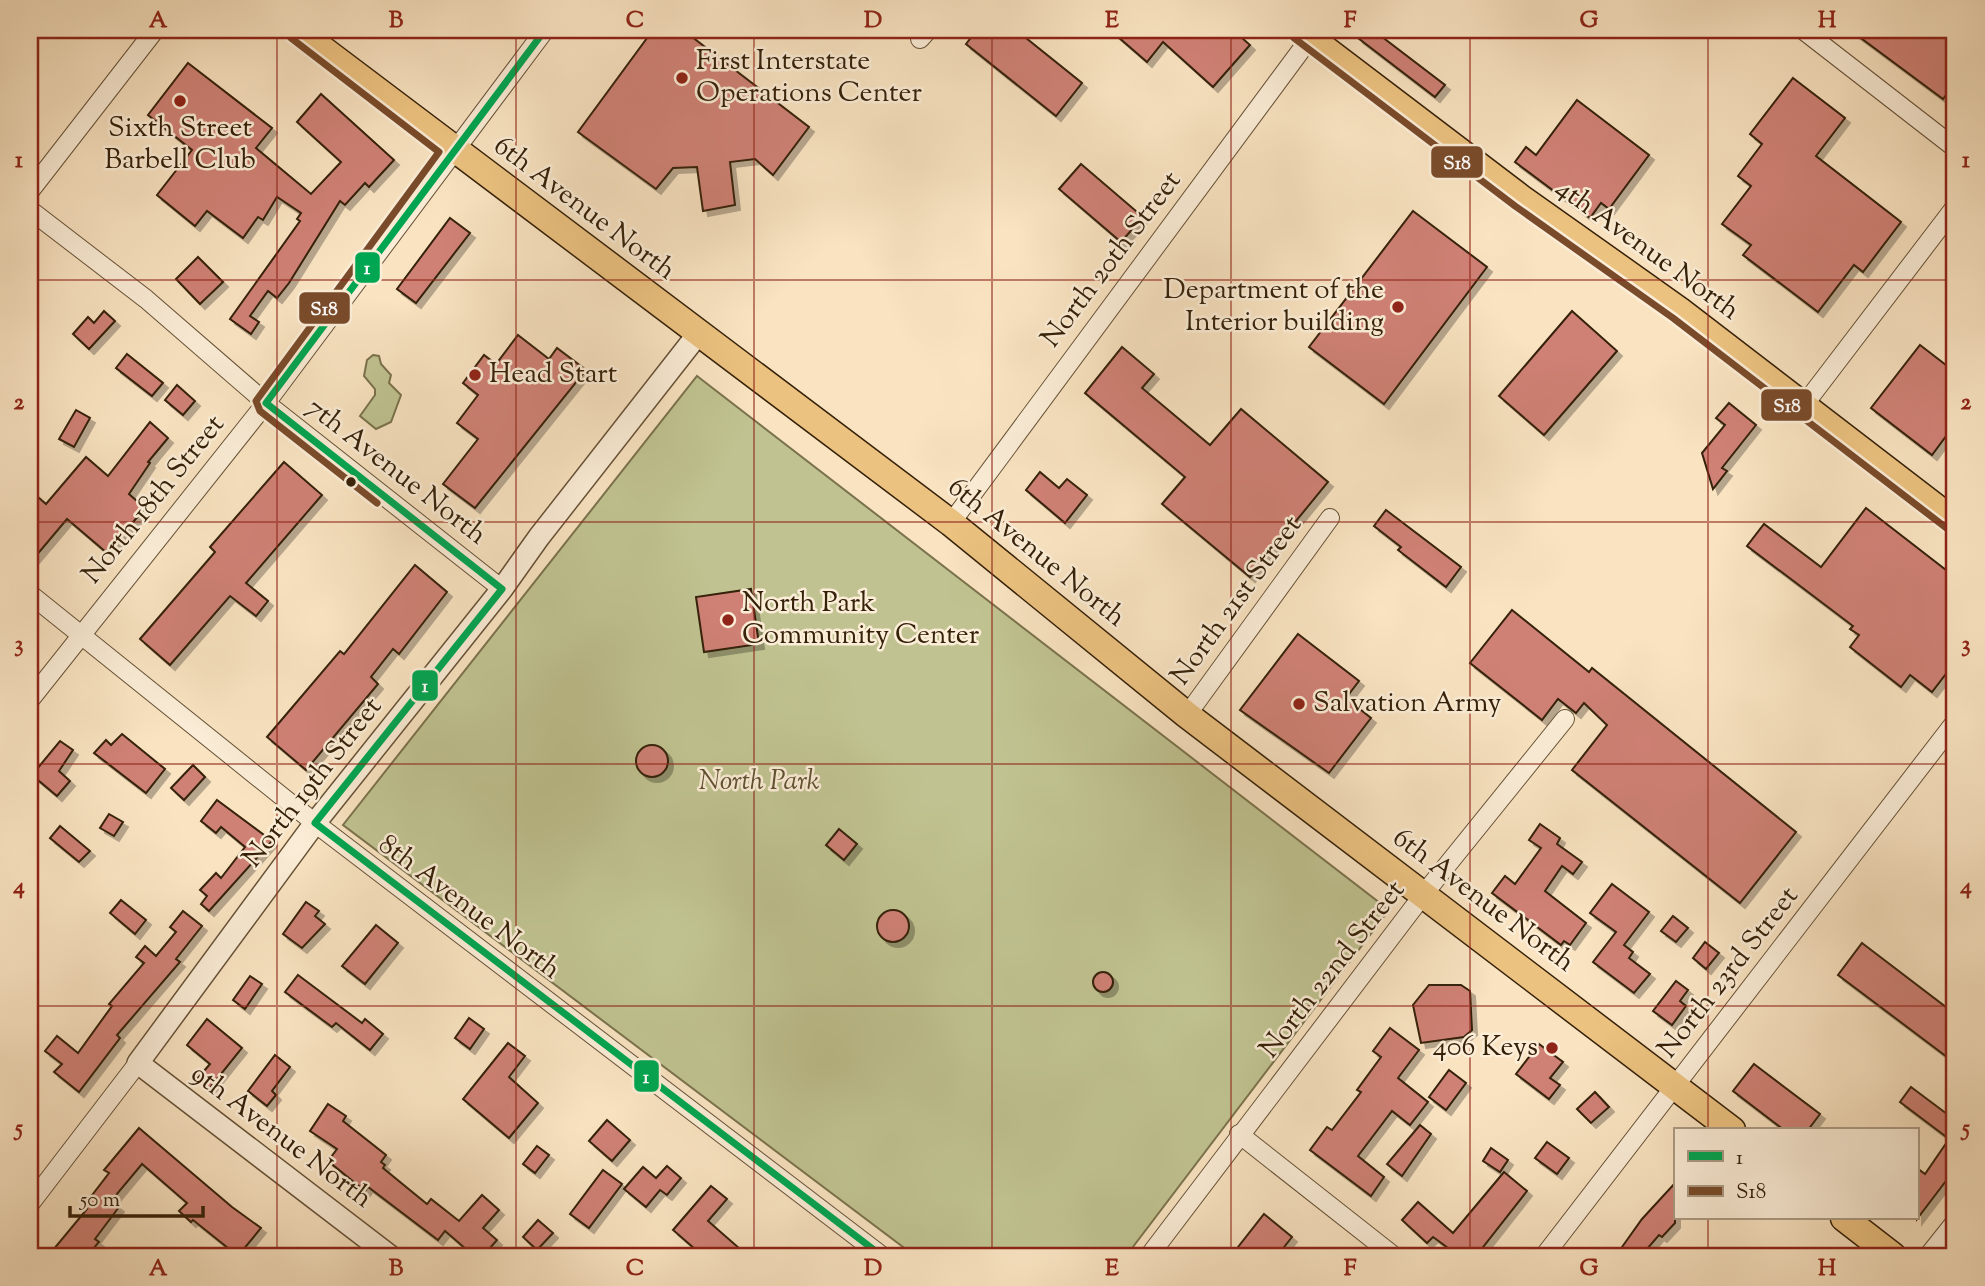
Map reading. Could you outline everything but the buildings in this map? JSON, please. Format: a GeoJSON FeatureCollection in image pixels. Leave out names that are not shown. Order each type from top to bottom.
{"type":"FeatureCollection","features":[{"type":"Feature","properties":{"kind":"main road","name":"6th Avenue North"},"geometry":{"type":"LineString","coordinates":[[297,30],[951,523],[1187,715],[1729,1128]]}},
{"type":"Feature","properties":{"kind":"main road","name":"4th Avenue North"},"geometry":{"type":"LineString","coordinates":[[1309,32],[1521,198],[1611,260],[1955,522]]}},
{"type":"Feature","properties":{"kind":"main road"},"geometry":{"type":"LineString","coordinates":[[1847,1220],[1893,1256]]}},
{"type":"Feature","properties":{"kind":"street"},"geometry":{"type":"LineString","coordinates":[[30,191],[155,30]]}},
{"type":"Feature","properties":{"kind":"street","name":"North 18th Street"},"geometry":{"type":"LineString","coordinates":[[30,700],[266,403],[545,30]]}},
{"type":"Feature","properties":{"kind":"street"},"geometry":{"type":"LineString","coordinates":[[1803,30],[1955,148]]}},
{"type":"Feature","properties":{"kind":"street","name":"North 20th Street"},"geometry":{"type":"LineString","coordinates":[[951,523],[1309,32]]}},
{"type":"Feature","properties":{"kind":"street"},"geometry":{"type":"LineString","coordinates":[[1804,405],[1955,207]]}},
{"type":"Feature","properties":{"kind":"street","name":"7th Avenue North"},"geometry":{"type":"LineString","coordinates":[[30,210],[146,299],[266,403],[502,589]]}},
{"type":"Feature","properties":{"kind":"street","name":"North 19th Street"},"geometry":{"type":"LineString","coordinates":[[30,1204],[315,823],[502,589],[539,537],[698,334]]}},
{"type":"Feature","properties":{"kind":"street","name":"North 21st Street"},"geometry":{"type":"LineString","coordinates":[[1187,715],[1330,518]]}},
{"type":"Feature","properties":{"kind":"street","name":"8th Avenue North"},"geometry":{"type":"LineString","coordinates":[[30,594],[315,823],[882,1256]]}},
{"type":"Feature","properties":{"kind":"street","name":"North 22nd Street"},"geometry":{"type":"LineString","coordinates":[[1149,1256],[1423,895],[1565,719]]}},
{"type":"Feature","properties":{"kind":"street","name":"North 23rd Street"},"geometry":{"type":"LineString","coordinates":[[1544,1256],[1955,722]]}},
{"type":"Feature","properties":{"kind":"street","name":"9th Avenue North"},"geometry":{"type":"LineString","coordinates":[[138,1063],[390,1256]]}},
{"type":"Feature","properties":{"kind":"street"},"geometry":{"type":"LineString","coordinates":[[1239,1134],[1394,1256]]}},
{"type":"Feature","properties":{"kind":"street"},"geometry":{"type":"LineString","coordinates":[[1928,1256],[1955,1222]]}},
{"type":"Feature","properties":{"kind":"green space"},"geometry":{"type":"Polygon","coordinates":[[[373,355],[379,356],[381,364],[391,375],[389,383],[401,395],[391,422],[376,429],[360,416],[375,395],[375,389],[364,376],[367,360],[373,355]]]}},
{"type":"Feature","properties":{"kind":"green space","name":"North Park"},"geometry":{"type":"Polygon","coordinates":[[[697,376],[1389,910],[1126,1256],[915,1256],[343,825],[697,376]]]}},
{"type":"Feature","properties":{"kind":"transit line","name":"1"},"geometry":{"type":"LineString","coordinates":[[545,30],[266,403],[502,589],[315,823],[882,1256]]}},
{"type":"Feature","properties":{"kind":"transit line","name":"S18"},"geometry":{"type":"LineString","coordinates":[[291,38],[439,152],[256,401],[260,411],[377,503]]}},
{"type":"Feature","properties":{"kind":"transit line","name":"S18"},"geometry":{"type":"LineString","coordinates":[[1294,38],[1515,206],[1673,318],[1949,530]]}},
{"type":"Feature","properties":{"kind":"place","name":"First Interstate Operations Center"},"geometry":{"type":"Point","coordinates":[682,78]}},
{"type":"Feature","properties":{"kind":"place","name":"Sixth Street Barbell Club"},"geometry":{"type":"Point","coordinates":[180,101]}},
{"type":"Feature","properties":{"kind":"place","name":"Department of the Interior building"},"geometry":{"type":"Point","coordinates":[1398,307]}},
{"type":"Feature","properties":{"kind":"place","name":"Head Start"},"geometry":{"type":"Point","coordinates":[475,375]}},
{"type":"Feature","properties":{"kind":"place","name":"North Park Community Center"},"geometry":{"type":"Point","coordinates":[728,620]}},
{"type":"Feature","properties":{"kind":"place","name":"Salvation Army"},"geometry":{"type":"Point","coordinates":[1299,704]}},
{"type":"Feature","properties":{"kind":"place","name":"406 Keys"},"geometry":{"type":"Point","coordinates":[1552,1048]}}]}
